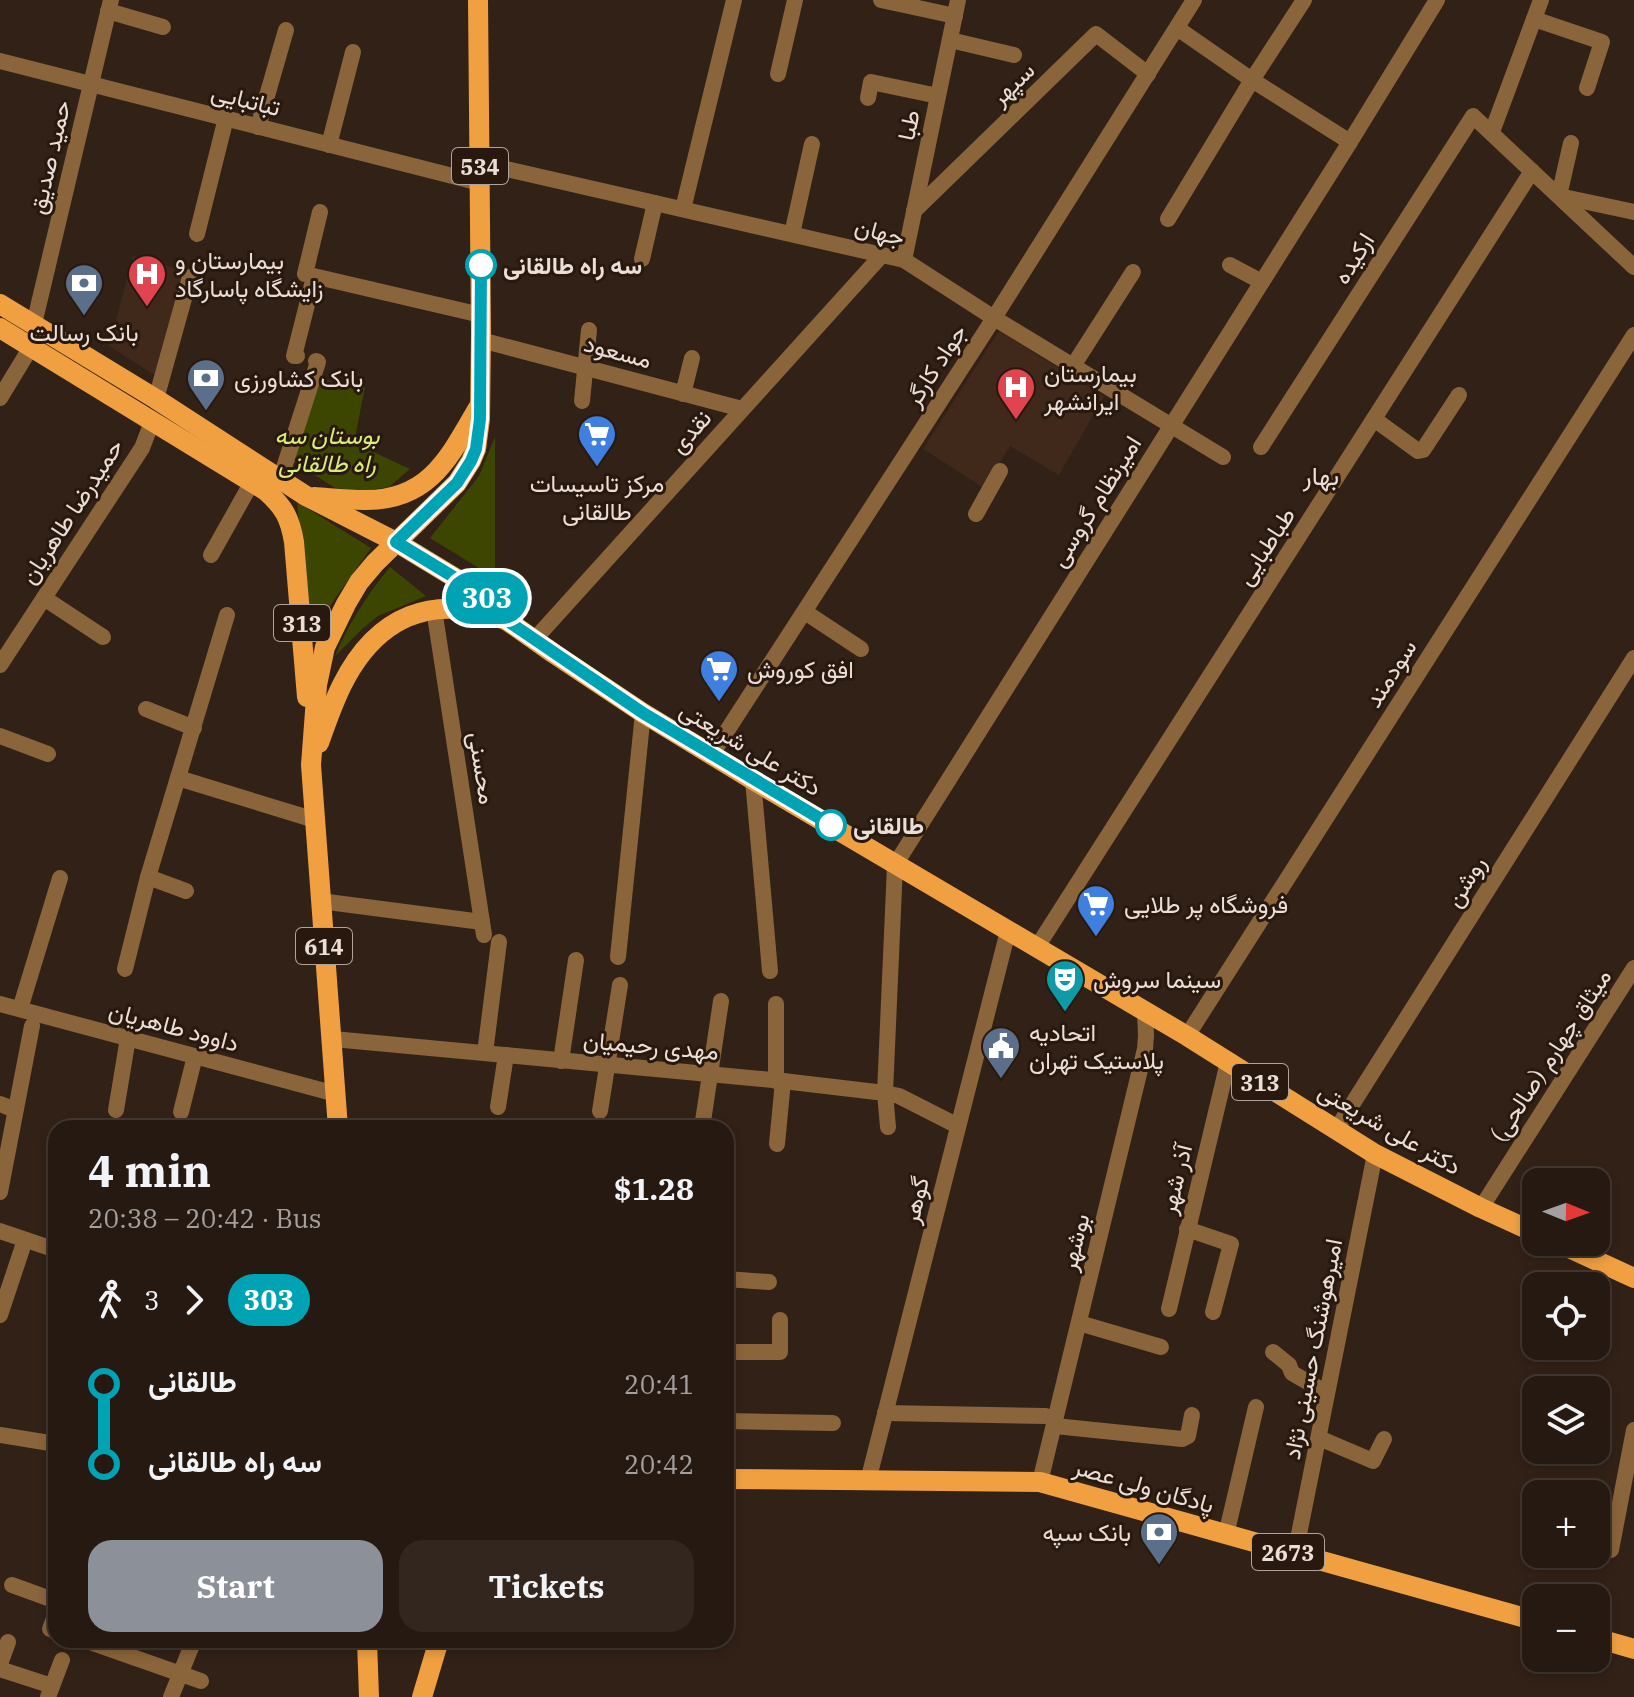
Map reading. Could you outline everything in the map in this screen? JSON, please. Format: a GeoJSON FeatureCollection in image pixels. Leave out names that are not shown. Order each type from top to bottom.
{"type":"FeatureCollection","features":[{"type":"Feature","properties":{"kind":"main road","name":"534"},"geometry":{"type":"LineString","coordinates":[[396,542],[457,483],[476,449],[481,340],[478,0]]}},
{"type":"Feature","properties":{"kind":"main road","name":"دکتر علی شریعتی"},"geometry":{"type":"LineString","coordinates":[[0,304],[156,399],[306,496],[396,542],[485,596],[506,620],[534,640],[643,713],[753,780],[1187,1036],[1375,1154],[1522,1227]]}},
{"type":"Feature","properties":{"kind":"main road","name":"313"},"geometry":{"type":"LineString","coordinates":[[0,328],[252,482],[285,510],[294,542],[311,765]]}},
{"type":"Feature","properties":{"kind":"main road"},"geometry":{"type":"LineString","coordinates":[[306,496],[365,501],[405,495],[435,475],[451,455],[480,404]]}},
{"type":"Feature","properties":{"kind":"main road","name":"614"},"geometry":{"type":"LineString","coordinates":[[338,1120],[311,765],[317,685],[325,647],[346,604],[359,582],[396,542]]}},
{"type":"Feature","properties":{"kind":"main road"},"geometry":{"type":"LineString","coordinates":[[311,765],[341,686],[362,653],[382,632],[404,618],[434,609],[462,610],[506,620]]}},
{"type":"Feature","properties":{"kind":"main road"},"geometry":{"type":"LineString","coordinates":[[1586,1256],[1634,1278]]}},
{"type":"Feature","properties":{"kind":"main road","name":"پادگان ولی عصر"},"geometry":{"type":"LineString","coordinates":[[734,1479],[1040,1482],[1522,1617]]}},
{"type":"Feature","properties":{"kind":"main road"},"geometry":{"type":"LineString","coordinates":[[1610,1642],[1634,1649]]}},
{"type":"Feature","properties":{"kind":"main road"},"geometry":{"type":"LineString","coordinates":[[367,1648],[369,1697]]}},
{"type":"Feature","properties":{"kind":"main road"},"geometry":{"type":"LineString","coordinates":[[422,1697],[437,1648]]}},
{"type":"Feature","properties":{"kind":"street"},"geometry":{"type":"LineString","coordinates":[[683,209],[734,0]]}},
{"type":"Feature","properties":{"kind":"street"},"geometry":{"type":"LineString","coordinates":[[778,74],[795,0]]}},
{"type":"Feature","properties":{"kind":"street"},"geometry":{"type":"LineString","coordinates":[[881,0],[956,8]]}},
{"type":"Feature","properties":{"kind":"street","name":"جواد کارگر"},"geometry":{"type":"LineString","coordinates":[[712,754],[994,318],[1194,0]]}},
{"type":"Feature","properties":{"kind":"street"},"geometry":{"type":"LineString","coordinates":[[1168,219],[1304,0]]}},
{"type":"Feature","properties":{"kind":"street","name":"امیرنظام گروسی"},"geometry":{"type":"LineString","coordinates":[[895,865],[1437,0]]}},
{"type":"Feature","properties":{"kind":"street"},"geometry":{"type":"LineString","coordinates":[[1541,0],[1492,132],[1634,267]]}},
{"type":"Feature","properties":{"kind":"street"},"geometry":{"type":"LineString","coordinates":[[109,6],[163,27]]}},
{"type":"Feature","properties":{"kind":"street","name":"حمید صدیق"},"geometry":{"type":"LineString","coordinates":[[34,324],[109,6]]}},
{"type":"Feature","properties":{"kind":"street","name":"طبا"},"geometry":{"type":"LineString","coordinates":[[904,260],[956,8]]}},
{"type":"Feature","properties":{"kind":"street"},"geometry":{"type":"LineString","coordinates":[[1534,19],[1602,42],[1587,88]]}},
{"type":"Feature","properties":{"kind":"street"},"geometry":{"type":"LineString","coordinates":[[1177,28],[1350,142]]}},
{"type":"Feature","properties":{"kind":"street"},"geometry":{"type":"LineString","coordinates":[[258,127],[286,30]]}},
{"type":"Feature","properties":{"kind":"street","name":"سپهر"},"geometry":{"type":"LineString","coordinates":[[914,211],[1096,34],[1148,74]]}},
{"type":"Feature","properties":{"kind":"street"},"geometry":{"type":"LineString","coordinates":[[950,40],[1014,55]]}},
{"type":"Feature","properties":{"kind":"street"},"geometry":{"type":"LineString","coordinates":[[329,145],[353,52]]}},
{"type":"Feature","properties":{"kind":"street","name":"تباتبایی"},"geometry":{"type":"LineString","coordinates":[[0,61],[329,145],[480,173]]}},
{"type":"Feature","properties":{"kind":"street"},"geometry":{"type":"LineString","coordinates":[[868,98],[871,82],[938,96]]}},
{"type":"Feature","properties":{"kind":"street","name":"ارکیده"},"geometry":{"type":"LineString","coordinates":[[1261,447],[1473,116],[1492,132]]}},
{"type":"Feature","properties":{"kind":"street"},"geometry":{"type":"LineString","coordinates":[[197,234],[226,118]]}},
{"type":"Feature","properties":{"kind":"street"},"geometry":{"type":"LineString","coordinates":[[1559,196],[1571,143]]}},
{"type":"Feature","properties":{"kind":"street"},"geometry":{"type":"LineString","coordinates":[[792,234],[812,144]]}},
{"type":"Feature","properties":{"kind":"street","name":"طباطبایی"},"geometry":{"type":"LineString","coordinates":[[1037,947],[1532,171]]}},
{"type":"Feature","properties":{"kind":"street","name":"جهان"},"geometry":{"type":"LineString","coordinates":[[480,173],[655,203],[904,260],[1223,457]]}},
{"type":"Feature","properties":{"kind":"street"},"geometry":{"type":"LineString","coordinates":[[1559,196],[1634,212]]}},
{"type":"Feature","properties":{"kind":"street"},"geometry":{"type":"LineString","coordinates":[[642,259],[655,203]]}},
{"type":"Feature","properties":{"kind":"street"},"geometry":{"type":"LineString","coordinates":[[320,212],[305,274],[481,315]]}},
{"type":"Feature","properties":{"kind":"street","name":"نقدی"},"geometry":{"type":"LineString","coordinates":[[534,640],[882,255]]}},
{"type":"Feature","properties":{"kind":"street"},"geometry":{"type":"LineString","coordinates":[[1230,265],[1262,282]]}},
{"type":"Feature","properties":{"kind":"street"},"geometry":{"type":"LineString","coordinates":[[1073,366],[1133,272]]}},
{"type":"Feature","properties":{"kind":"street"},"geometry":{"type":"LineString","coordinates":[[156,399],[190,277]]}},
{"type":"Feature","properties":{"kind":"street"},"geometry":{"type":"LineString","coordinates":[[297,356],[294,356],[314,277]]}},
{"type":"Feature","properties":{"kind":"street"},"geometry":{"type":"LineString","coordinates":[[582,401],[589,330]]}},
{"type":"Feature","properties":{"kind":"street","name":"سودمند"},"geometry":{"type":"LineString","coordinates":[[1187,1036],[1634,335]]}},
{"type":"Feature","properties":{"kind":"street","name":"مسعود"},"geometry":{"type":"LineString","coordinates":[[481,340],[742,409]]}},
{"type":"Feature","properties":{"kind":"street"},"geometry":{"type":"LineString","coordinates":[[0,398],[31,347]]}},
{"type":"Feature","properties":{"kind":"street"},"geometry":{"type":"LineString","coordinates":[[683,394],[692,358]]}},
{"type":"Feature","properties":{"kind":"street"},"geometry":{"type":"LineString","coordinates":[[280,480],[316,361]]}},
{"type":"Feature","properties":{"kind":"street"},"geometry":{"type":"LineString","coordinates":[[1374,419],[1418,451],[1423,450],[1459,395]]}},
{"type":"Feature","properties":{"kind":"street","name":"حمیدرضا طاهریان"},"geometry":{"type":"LineString","coordinates":[[0,665],[142,448],[152,422]]}},
{"type":"Feature","properties":{"kind":"street"},"geometry":{"type":"LineString","coordinates":[[976,514],[1000,471]]}},
{"type":"Feature","properties":{"kind":"street"},"geometry":{"type":"LineString","coordinates":[[211,555],[252,482]]}},
{"type":"Feature","properties":{"kind":"street"},"geometry":{"type":"LineString","coordinates":[[44,598],[103,637]]}},
{"type":"Feature","properties":{"kind":"street","name":"محسنی"},"geometry":{"type":"LineString","coordinates":[[434,609],[488,933],[485,1053]]}},
{"type":"Feature","properties":{"kind":"street"},"geometry":{"type":"LineString","coordinates":[[805,612],[861,649]]}},
{"type":"Feature","properties":{"kind":"street"},"geometry":{"type":"LineString","coordinates":[[125,969],[148,877],[227,615]]}},
{"type":"Feature","properties":{"kind":"street","name":"روشن"},"geometry":{"type":"LineString","coordinates":[[1336,1130],[1634,658]]}},
{"type":"Feature","properties":{"kind":"street"},"geometry":{"type":"LineString","coordinates":[[146,709],[194,728]]}},
{"type":"Feature","properties":{"kind":"street"},"geometry":{"type":"LineString","coordinates":[[618,957],[643,713]]}},
{"type":"Feature","properties":{"kind":"street"},"geometry":{"type":"LineString","coordinates":[[0,736],[48,754]]}},
{"type":"Feature","properties":{"kind":"street"},"geometry":{"type":"LineString","coordinates":[[178,778],[315,820]]}},
{"type":"Feature","properties":{"kind":"street"},"geometry":{"type":"LineString","coordinates":[[753,780],[770,971]]}},
{"type":"Feature","properties":{"kind":"street"},"geometry":{"type":"LineString","coordinates":[[888,1127],[885,1093],[895,865]]}},
{"type":"Feature","properties":{"kind":"street"},"geometry":{"type":"LineString","coordinates":[[148,877],[186,891]]}},
{"type":"Feature","properties":{"kind":"street"},"geometry":{"type":"LineString","coordinates":[[20,1009],[60,878]]}},
{"type":"Feature","properties":{"kind":"street"},"geometry":{"type":"LineString","coordinates":[[320,901],[488,933]]}},
{"type":"Feature","properties":{"kind":"street","name":"گوهر"},"geometry":{"type":"LineString","coordinates":[[868,1481],[1008,931]]}},
{"type":"Feature","properties":{"kind":"street"},"geometry":{"type":"LineString","coordinates":[[561,1061],[576,960]]}},
{"type":"Feature","properties":{"kind":"street","name":"میثاق چهارم (صالحی)"},"geometry":{"type":"LineString","coordinates":[[1481,1208],[1634,968]]}},
{"type":"Feature","properties":{"kind":"street"},"geometry":{"type":"LineString","coordinates":[[600,1111],[620,985]]}},
{"type":"Feature","properties":{"kind":"street"},"geometry":{"type":"LineString","coordinates":[[703,1120],[721,1001]]}},
{"type":"Feature","properties":{"kind":"street","name":"داوود طاهریان"},"geometry":{"type":"LineString","coordinates":[[0,1004],[336,1094]]}},
{"type":"Feature","properties":{"kind":"street"},"geometry":{"type":"LineString","coordinates":[[776,1004],[780,1081],[777,1144]]}},
{"type":"Feature","properties":{"kind":"street","name":"بوشهر"},"geometry":{"type":"LineString","coordinates":[[1040,1482],[1052,1419],[1079,1323],[1145,1049],[1145,1011]]}},
{"type":"Feature","properties":{"kind":"street"},"geometry":{"type":"LineString","coordinates":[[0,1192],[8,1107],[32,1026]]}},
{"type":"Feature","properties":{"kind":"street"},"geometry":{"type":"LineString","coordinates":[[116,1110],[128,1038]]}},
{"type":"Feature","properties":{"kind":"street","name":"مهدی رحیمیان"},"geometry":{"type":"LineString","coordinates":[[333,1039],[885,1093],[899,1096],[958,1126]]}},
{"type":"Feature","properties":{"kind":"street"},"geometry":{"type":"LineString","coordinates":[[498,1107],[506,1055]]}},
{"type":"Feature","properties":{"kind":"street"},"geometry":{"type":"LineString","coordinates":[[181,1112],[195,1056]]}},
{"type":"Feature","properties":{"kind":"street","name":"آذر شهر"},"geometry":{"type":"LineString","coordinates":[[1169,1309],[1228,1062]]}},
{"type":"Feature","properties":{"kind":"street","name":"امیرهوشنگ حسینی نژاد"},"geometry":{"type":"LineString","coordinates":[[1295,1554],[1375,1154]]}},
{"type":"Feature","properties":{"kind":"street"},"geometry":{"type":"LineString","coordinates":[[1187,1229],[1231,1244],[1213,1312]]}},
{"type":"Feature","properties":{"kind":"street"},"geometry":{"type":"LineString","coordinates":[[0,1231],[48,1247]]}},
{"type":"Feature","properties":{"kind":"street"},"geometry":{"type":"LineString","coordinates":[[0,1315],[25,1240]]}},
{"type":"Feature","properties":{"kind":"street"},"geometry":{"type":"LineString","coordinates":[[734,1280],[769,1282]]}},
{"type":"Feature","properties":{"kind":"street"},"geometry":{"type":"LineString","coordinates":[[734,1352],[780,1352],[780,1320]]}},
{"type":"Feature","properties":{"kind":"street"},"geometry":{"type":"LineString","coordinates":[[1079,1323],[1161,1347]]}},
{"type":"Feature","properties":{"kind":"street"},"geometry":{"type":"LineString","coordinates":[[1273,1352],[1289,1365],[1292,1373],[1327,1393]]}},
{"type":"Feature","properties":{"kind":"street"},"geometry":{"type":"LineString","coordinates":[[1226,1535],[1256,1407]]}},
{"type":"Feature","properties":{"kind":"street"},"geometry":{"type":"LineString","coordinates":[[885,1413],[1052,1419],[1185,1439],[1192,1415]]}},
{"type":"Feature","properties":{"kind":"street"},"geometry":{"type":"LineString","coordinates":[[734,1421],[833,1423]]}},
{"type":"Feature","properties":{"kind":"street"},"geometry":{"type":"LineString","coordinates":[[1611,1550],[1634,1430]]}},
{"type":"Feature","properties":{"kind":"street"},"geometry":{"type":"LineString","coordinates":[[0,1435],[48,1443]]}},
{"type":"Feature","properties":{"kind":"street"},"geometry":{"type":"LineString","coordinates":[[1319,1438],[1373,1461],[1384,1439]]}},
{"type":"Feature","properties":{"kind":"street"},"geometry":{"type":"LineString","coordinates":[[12,1585],[48,1598]]}},
{"type":"Feature","properties":{"kind":"street"},"geometry":{"type":"LineString","coordinates":[[8,1642],[0,1667],[50,1692],[62,1660]]}},
{"type":"Feature","properties":{"kind":"street"},"geometry":{"type":"LineString","coordinates":[[124,1648],[201,1681]]}},
{"type":"Feature","properties":{"kind":"street"},"geometry":{"type":"LineString","coordinates":[[171,1697],[191,1648]]}},
{"type":"Feature","properties":{"kind":"shaded area","name":"بیمارستان و زایشگاه پاسارگاد"},"geometry":{"type":"Polygon","coordinates":[[[133,256],[186,271],[156,376],[109,346],[133,256]]]}},
{"type":"Feature","properties":{"kind":"shaded area","name":"بیمارستان ایرانشهر"},"geometry":{"type":"Polygon","coordinates":[[[999,331],[1104,396],[1059,475],[1010,446],[984,488],[923,449],[999,331]]]}},
{"type":"Feature","properties":{"kind":"green space","name":"بوستان سه راه طالقانی"},"geometry":{"type":"Polygon","coordinates":[[[319,379],[365,387],[354,443],[410,469],[389,487],[362,491],[335,488],[293,461],[319,379]]]}},
{"type":"Feature","properties":{"kind":"green space"},"geometry":{"type":"Polygon","coordinates":[[[495,437],[495,578],[430,538],[479,476],[495,437]]]}},
{"type":"Feature","properties":{"kind":"green space"},"geometry":{"type":"Polygon","coordinates":[[[297,502],[371,548],[311,638],[297,502]]]}},
{"type":"Feature","properties":{"kind":"green space"},"geometry":{"type":"Polygon","coordinates":[[[390,567],[426,596],[378,616],[335,656],[359,610],[390,567]]]}},
{"type":"Feature","properties":{"kind":"bus line","name":"303"},"geometry":{"type":"LineString","coordinates":[[481,265],[480,419],[476,449],[457,483],[396,542],[485,596],[506,620],[643,713],[831,825]]}},
{"type":"Feature","properties":{"kind":"place","name":"سه راه طالقانی"},"geometry":{"type":"Point","coordinates":[481,265]}},
{"type":"Feature","properties":{"kind":"place","name":"بیمارستان و زایشگاه پاسارگاد"},"geometry":{"type":"Point","coordinates":[147,308]}},
{"type":"Feature","properties":{"kind":"place","name":"بانک رسالت"},"geometry":{"type":"Point","coordinates":[84,317]}},
{"type":"Feature","properties":{"kind":"place","name":"بانک کشاورزی"},"geometry":{"type":"Point","coordinates":[206,412]}},
{"type":"Feature","properties":{"kind":"place","name":"بیمارستان ایرانشهر"},"geometry":{"type":"Point","coordinates":[1016,421]}},
{"type":"Feature","properties":{"kind":"place","name":"مرکز تاسیسات طالقانی"},"geometry":{"type":"Point","coordinates":[597,468]}},
{"type":"Feature","properties":{"kind":"place","name":"افق کوروش"},"geometry":{"type":"Point","coordinates":[719,703]}},
{"type":"Feature","properties":{"kind":"place","name":"طالقانی"},"geometry":{"type":"Point","coordinates":[831,825]}},
{"type":"Feature","properties":{"kind":"place","name":"فروشگاه پر طلایی"},"geometry":{"type":"Point","coordinates":[1096,938]}},
{"type":"Feature","properties":{"kind":"place","name":"سینما سروش"},"geometry":{"type":"Point","coordinates":[1065,1013]}},
{"type":"Feature","properties":{"kind":"place","name":"اتحادیه پلاستیک تهران"},"geometry":{"type":"Point","coordinates":[1001,1080]}},
{"type":"Feature","properties":{"kind":"place","name":"بانک سپه"},"geometry":{"type":"Point","coordinates":[1159,1566]}},
{"type":"Feature","properties":{"kind":"district","name":"بهار"},"geometry":{"type":"Point","coordinates":[1321,475]}}]}
